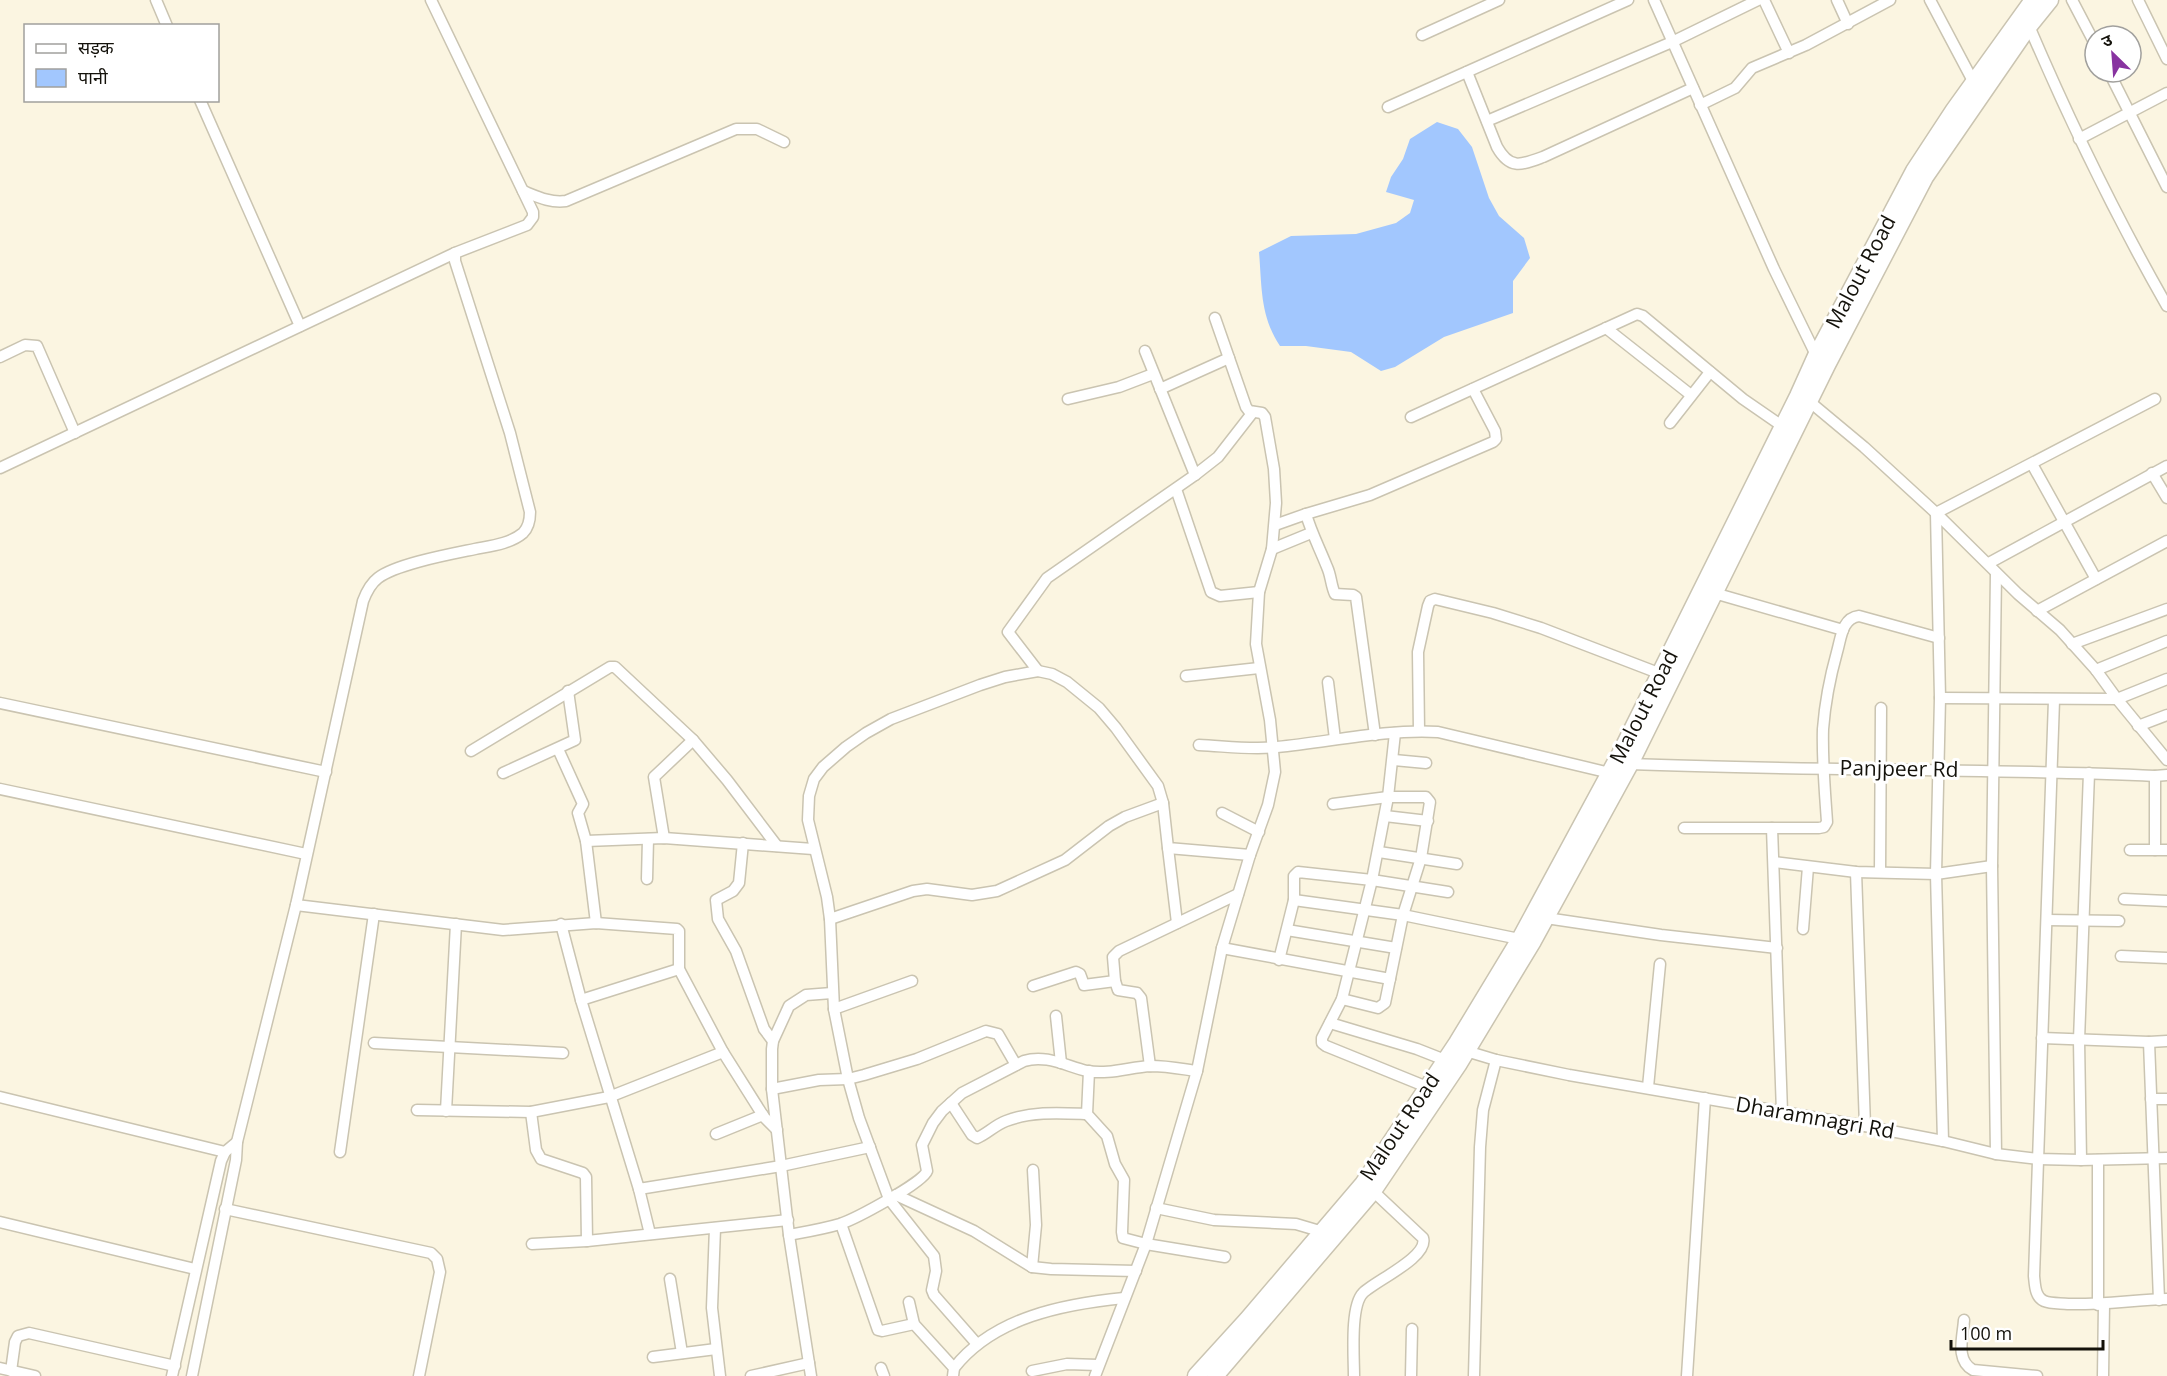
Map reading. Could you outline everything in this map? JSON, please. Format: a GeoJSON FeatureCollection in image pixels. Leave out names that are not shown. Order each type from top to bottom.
{"type":"FeatureCollection","features":[{"type":"Feature","properties":{"kind":"highway","name":"Malout Road"},"geometry":{"type":"LineString","coordinates":[[1217,1375],[1252,1324],[1363,1184],[1527,940],[1546,918],[1630,764],[1810,402],[1822,360],[1914,171],[2033,0]]}},
{"type":"Feature","properties":{"kind":"highway","name":"Malout Road"},"geometry":{"type":"LineString","coordinates":[[1196,1376],[1252,1324],[1373,1191],[1466,1051],[1527,940],[1661,674],[1782,426],[1822,360],[1925,177],[2029,26],[2050,0]]}},
{"type":"Feature","properties":{"kind":"street"},"geometry":{"type":"LineString","coordinates":[[156,0],[166,24]]}},
{"type":"Feature","properties":{"kind":"street"},"geometry":{"type":"LineString","coordinates":[[0,468],[455,253],[531,222],[533,212],[431,0]]}},
{"type":"Feature","properties":{"kind":"street"},"geometry":{"type":"LineString","coordinates":[[1422,35],[1499,0]]}},
{"type":"Feature","properties":{"kind":"street"},"geometry":{"type":"LineString","coordinates":[[1388,107],[1628,0]]}},
{"type":"Feature","properties":{"kind":"street"},"geometry":{"type":"LineString","coordinates":[[1654,0],[1774,269],[1822,360]]}},
{"type":"Feature","properties":{"kind":"street"},"geometry":{"type":"LineString","coordinates":[[1487,121],[1672,42],[1758,0]]}},
{"type":"Feature","properties":{"kind":"street"},"geometry":{"type":"LineString","coordinates":[[1764,0],[1788,52]]}},
{"type":"Feature","properties":{"kind":"street"},"geometry":{"type":"LineString","coordinates":[[1837,0],[1848,24]]}},
{"type":"Feature","properties":{"kind":"street"},"geometry":{"type":"LineString","coordinates":[[1701,105],[1735,88],[1752,68],[1848,24],[1890,0]]}},
{"type":"Feature","properties":{"kind":"street"},"geometry":{"type":"LineString","coordinates":[[1930,0],[1974,82]]}},
{"type":"Feature","properties":{"kind":"street"},"geometry":{"type":"LineString","coordinates":[[2072,0],[2085,24]]}},
{"type":"Feature","properties":{"kind":"street"},"geometry":{"type":"LineString","coordinates":[[2138,0],[2167,59]]}},
{"type":"Feature","properties":{"kind":"street"},"geometry":{"type":"LineString","coordinates":[[2029,26],[2079,139],[2132,245],[2163,291],[2167,306]]}},
{"type":"Feature","properties":{"kind":"street"},"geometry":{"type":"LineString","coordinates":[[1467,72],[1503,157],[1518,165],[1543,157],[1693,88]]}},
{"type":"Feature","properties":{"kind":"street"},"geometry":{"type":"LineString","coordinates":[[2115,84],[2167,187]]}},
{"type":"Feature","properties":{"kind":"street"},"geometry":{"type":"LineString","coordinates":[[2079,139],[2167,93]]}},
{"type":"Feature","properties":{"kind":"street"},"geometry":{"type":"LineString","coordinates":[[201,102],[300,326]]}},
{"type":"Feature","properties":{"kind":"street"},"geometry":{"type":"LineString","coordinates":[[523,191],[546,201],[566,201],[736,129],[757,129],[784,142]]}},
{"type":"Feature","properties":{"kind":"street"},"geometry":{"type":"LineString","coordinates":[[192,1376],[236,1160],[237,1142],[296,905],[362,602],[377,579],[389,572],[512,539],[522,534],[530,522],[524,482],[456,268],[455,253]]}},
{"type":"Feature","properties":{"kind":"street"},"geometry":{"type":"LineString","coordinates":[[1411,417],[1637,314],[1643,316],[1743,399],[1782,426]]}},
{"type":"Feature","properties":{"kind":"street"},"geometry":{"type":"LineString","coordinates":[[1032,1371],[1067,1364],[1096,1371],[1146,1244],[1197,1071],[1222,948],[1250,855],[1268,805],[1275,772],[1274,748],[1259,668],[1256,636],[1259,592],[1272,549],[1275,525],[1275,480],[1265,417],[1262,413],[1253,412],[1246,407],[1215,318]]}},
{"type":"Feature","properties":{"kind":"street"},"geometry":{"type":"LineString","coordinates":[[1606,328],[1691,395]]}},
{"type":"Feature","properties":{"kind":"street"},"geometry":{"type":"LineString","coordinates":[[0,357],[25,345],[37,346],[75,433]]}},
{"type":"Feature","properties":{"kind":"street"},"geometry":{"type":"LineString","coordinates":[[1145,351],[1195,475]]}},
{"type":"Feature","properties":{"kind":"street"},"geometry":{"type":"LineString","coordinates":[[1160,389],[1229,358]]}},
{"type":"Feature","properties":{"kind":"street"},"geometry":{"type":"LineString","coordinates":[[1670,423],[1710,372]]}},
{"type":"Feature","properties":{"kind":"street"},"geometry":{"type":"LineString","coordinates":[[1068,399],[1119,387],[1154,374]]}},
{"type":"Feature","properties":{"kind":"street"},"geometry":{"type":"LineString","coordinates":[[1275,525],[1370,495],[1493,442],[1497,436],[1473,389]]}},
{"type":"Feature","properties":{"kind":"street"},"geometry":{"type":"LineString","coordinates":[[1936,513],[2155,399]]}},
{"type":"Feature","properties":{"kind":"street"},"geometry":{"type":"LineString","coordinates":[[1810,402],[1864,447],[1936,513],[1996,573],[2060,630],[2096,670],[2167,760]]}},
{"type":"Feature","properties":{"kind":"street"},"geometry":{"type":"LineString","coordinates":[[1038,671],[1008,632],[1047,578],[1176,489],[1218,457],[1253,412]]}},
{"type":"Feature","properties":{"kind":"street"},"geometry":{"type":"LineString","coordinates":[[2032,464],[2096,579]]}},
{"type":"Feature","properties":{"kind":"street"},"geometry":{"type":"LineString","coordinates":[[1989,564],[2167,466]]}},
{"type":"Feature","properties":{"kind":"street"},"geometry":{"type":"LineString","coordinates":[[2152,473],[2167,498]]}},
{"type":"Feature","properties":{"kind":"street"},"geometry":{"type":"LineString","coordinates":[[1176,489],[1211,592],[1220,596],[1259,592]]}},
{"type":"Feature","properties":{"kind":"street"},"geometry":{"type":"LineString","coordinates":[[1936,513],[1940,698],[1936,874],[1943,1141]]}},
{"type":"Feature","properties":{"kind":"street"},"geometry":{"type":"LineString","coordinates":[[1306,514],[1335,594],[1356,597],[1375,735]]}},
{"type":"Feature","properties":{"kind":"street"},"geometry":{"type":"LineString","coordinates":[[1272,549],[1311,533]]}},
{"type":"Feature","properties":{"kind":"street"},"geometry":{"type":"LineString","coordinates":[[2037,611],[2167,540]]}},
{"type":"Feature","properties":{"kind":"street"},"geometry":{"type":"LineString","coordinates":[[1996,573],[1992,771],[1996,1154]]}},
{"type":"Feature","properties":{"kind":"street"},"geometry":{"type":"LineString","coordinates":[[1714,594],[1843,630]]}},
{"type":"Feature","properties":{"kind":"street"},"geometry":{"type":"LineString","coordinates":[[1419,731],[1418,652],[1428,606],[1435,599],[1493,613],[1541,628],[1661,674]]}},
{"type":"Feature","properties":{"kind":"street"},"geometry":{"type":"LineString","coordinates":[[2072,644],[2167,609]]}},
{"type":"Feature","properties":{"kind":"street"},"geometry":{"type":"LineString","coordinates":[[1684,828],[1824,827],[1827,822],[1823,731],[1825,709],[1847,621],[1859,616],[1939,638]]}},
{"type":"Feature","properties":{"kind":"street"},"geometry":{"type":"LineString","coordinates":[[2096,670],[2167,641]]}},
{"type":"Feature","properties":{"kind":"street"},"geometry":{"type":"LineString","coordinates":[[471,751],[568,691],[615,667],[693,740],[727,780],[777,846]]}},
{"type":"Feature","properties":{"kind":"street"},"geometry":{"type":"LineString","coordinates":[[1186,676],[1259,668]]}},
{"type":"Feature","properties":{"kind":"street"},"geometry":{"type":"LineString","coordinates":[[977,1344],[934,1295],[933,1284],[936,1270],[934,1256],[892,1197],[870,1147],[848,1079],[832,993],[830,919],[827,897],[813,849],[808,820],[809,796],[814,779],[846,747],[891,719],[947,696],[1005,677],[1038,671],[1052,674],[1067,682],[1099,708],[1158,786],[1163,802],[1177,923]]}},
{"type":"Feature","properties":{"kind":"street"},"geometry":{"type":"LineString","coordinates":[[1940,698],[2117,699],[2167,679]]}},
{"type":"Feature","properties":{"kind":"street"},"geometry":{"type":"LineString","coordinates":[[1328,682],[1335,739]]}},
{"type":"Feature","properties":{"kind":"street"},"geometry":{"type":"LineString","coordinates":[[503,773],[573,742],[575,738],[568,691]]}},
{"type":"Feature","properties":{"kind":"street"},"geometry":{"type":"LineString","coordinates":[[2054,700],[2034,1276],[2035,1289],[2045,1302],[2101,1304],[2163,1300],[2162,1256],[2152,1159],[2149,1042]]}},
{"type":"Feature","properties":{"kind":"street"},"geometry":{"type":"LineString","coordinates":[[0,704],[326,772]]}},
{"type":"Feature","properties":{"kind":"street"},"geometry":{"type":"LineString","coordinates":[[1880,872],[1881,708]]}},
{"type":"Feature","properties":{"kind":"street"},"geometry":{"type":"LineString","coordinates":[[2138,726],[2167,715]]}},
{"type":"Feature","properties":{"kind":"street"},"geometry":{"type":"LineString","coordinates":[[1199,745],[1274,748],[1395,733],[1438,732],[1610,773]]}},
{"type":"Feature","properties":{"kind":"street"},"geometry":{"type":"LineString","coordinates":[[1395,733],[1394,760],[1372,880],[1342,999],[1322,1038],[1322,1043],[1427,1087]]}},
{"type":"Feature","properties":{"kind":"street"},"geometry":{"type":"LineString","coordinates":[[664,838],[654,777],[693,740]]}},
{"type":"Feature","properties":{"kind":"street"},"geometry":{"type":"LineString","coordinates":[[558,749],[583,804],[578,813],[586,841],[596,923]]}},
{"type":"Feature","properties":{"kind":"street"},"geometry":{"type":"LineString","coordinates":[[1394,760],[1426,763]]}},
{"type":"Feature","properties":{"kind":"street","name":"Panjpeer Rd"},"geometry":{"type":"LineString","coordinates":[[1630,764],[2167,775]]}},
{"type":"Feature","properties":{"kind":"street"},"geometry":{"type":"LineString","coordinates":[[2081,1160],[2079,1040],[2089,773]]}},
{"type":"Feature","properties":{"kind":"street"},"geometry":{"type":"LineString","coordinates":[[2155,776],[2155,850]]}},
{"type":"Feature","properties":{"kind":"street"},"geometry":{"type":"LineString","coordinates":[[0,789],[306,854]]}},
{"type":"Feature","properties":{"kind":"street"},"geometry":{"type":"LineString","coordinates":[[1333,804],[1388,797],[1426,797],[1430,802],[1421,858],[1403,915],[1385,1003],[1378,1008],[1342,999]]}},
{"type":"Feature","properties":{"kind":"street"},"geometry":{"type":"LineString","coordinates":[[830,919],[927,889],[972,895],[997,891],[1065,860],[1109,826],[1163,802]]}},
{"type":"Feature","properties":{"kind":"street"},"geometry":{"type":"LineString","coordinates":[[1222,813],[1259,832]]}},
{"type":"Feature","properties":{"kind":"street"},"geometry":{"type":"LineString","coordinates":[[1385,816],[1428,821]]}},
{"type":"Feature","properties":{"kind":"street"},"geometry":{"type":"LineString","coordinates":[[1772,828],[1782,1112]]}},
{"type":"Feature","properties":{"kind":"street"},"geometry":{"type":"LineString","coordinates":[[586,841],[664,838],[813,849]]}},
{"type":"Feature","properties":{"kind":"street"},"geometry":{"type":"LineString","coordinates":[[647,879],[648,839]]}},
{"type":"Feature","properties":{"kind":"street"},"geometry":{"type":"LineString","coordinates":[[743,843],[740,882],[733,891],[716,900],[716,915],[736,951],[764,1029],[773,1041]]}},
{"type":"Feature","properties":{"kind":"street"},"geometry":{"type":"LineString","coordinates":[[1168,848],[1250,855]]}},
{"type":"Feature","properties":{"kind":"street"},"geometry":{"type":"LineString","coordinates":[[2130,850],[2167,850]]}},
{"type":"Feature","properties":{"kind":"street"},"geometry":{"type":"LineString","coordinates":[[1378,852],[1457,864]]}},
{"type":"Feature","properties":{"kind":"street"},"geometry":{"type":"LineString","coordinates":[[1773,862],[1856,872],[1936,874],[1992,866]]}},
{"type":"Feature","properties":{"kind":"street"},"geometry":{"type":"LineString","coordinates":[[1803,929],[1808,867]]}},
{"type":"Feature","properties":{"kind":"street"},"geometry":{"type":"LineString","coordinates":[[1279,960],[1294,900],[1294,876],[1298,872],[1372,880],[1448,892]]}},
{"type":"Feature","properties":{"kind":"street"},"geometry":{"type":"LineString","coordinates":[[1856,872],[1865,1126]]}},
{"type":"Feature","properties":{"kind":"street"},"geometry":{"type":"LineString","coordinates":[[1150,1066],[1141,998],[1137,993],[1119,990],[1115,981],[1113,960],[1115,954],[1238,894]]}},
{"type":"Feature","properties":{"kind":"street"},"geometry":{"type":"LineString","coordinates":[[2124,899],[2167,901]]}},
{"type":"Feature","properties":{"kind":"street"},"geometry":{"type":"LineString","coordinates":[[1294,900],[1403,915],[1527,940]]}},
{"type":"Feature","properties":{"kind":"street"},"geometry":{"type":"LineString","coordinates":[[296,905],[517,930],[561,924],[596,923],[645,925],[678,930],[679,969],[723,1052],[769,1124],[777,1130]]}},
{"type":"Feature","properties":{"kind":"street"},"geometry":{"type":"LineString","coordinates":[[340,1152],[374,914]]}},
{"type":"Feature","properties":{"kind":"street"},"geometry":{"type":"LineString","coordinates":[[1546,918],[1661,935],[1777,948]]}},
{"type":"Feature","properties":{"kind":"street"},"geometry":{"type":"LineString","coordinates":[[2047,920],[2119,921]]}},
{"type":"Feature","properties":{"kind":"street"},"geometry":{"type":"LineString","coordinates":[[446,1111],[456,924]]}},
{"type":"Feature","properties":{"kind":"street"},"geometry":{"type":"LineString","coordinates":[[561,924],[609,1097],[639,1189],[650,1234]]}},
{"type":"Feature","properties":{"kind":"street"},"geometry":{"type":"LineString","coordinates":[[1287,930],[1396,948]]}},
{"type":"Feature","properties":{"kind":"street"},"geometry":{"type":"LineString","coordinates":[[1222,948],[1390,979]]}},
{"type":"Feature","properties":{"kind":"street"},"geometry":{"type":"LineString","coordinates":[[2121,956],[2167,958]]}},
{"type":"Feature","properties":{"kind":"street"},"geometry":{"type":"LineString","coordinates":[[1648,1088],[1660,964]]}},
{"type":"Feature","properties":{"kind":"street"},"geometry":{"type":"LineString","coordinates":[[581,1000],[679,969]]}},
{"type":"Feature","properties":{"kind":"street"},"geometry":{"type":"LineString","coordinates":[[1033,986],[1076,972],[1080,974],[1084,985],[1115,981]]}},
{"type":"Feature","properties":{"kind":"street"},"geometry":{"type":"LineString","coordinates":[[834,1009],[912,981]]}},
{"type":"Feature","properties":{"kind":"street"},"geometry":{"type":"LineString","coordinates":[[811,1376],[780,1166],[772,1089],[773,1041],[789,1005],[806,995],[832,993]]}},
{"type":"Feature","properties":{"kind":"street"},"geometry":{"type":"LineString","coordinates":[[1056,1016],[1061,1063]]}},
{"type":"Feature","properties":{"kind":"street"},"geometry":{"type":"LineString","coordinates":[[1330,1023],[1417,1049],[1445,1060]]}},
{"type":"Feature","properties":{"kind":"street"},"geometry":{"type":"LineString","coordinates":[[772,1089],[819,1080],[848,1079],[917,1059],[986,1031],[998,1034],[1016,1065]]}},
{"type":"Feature","properties":{"kind":"street"},"geometry":{"type":"LineString","coordinates":[[2043,1038],[2167,1041]]}},
{"type":"Feature","properties":{"kind":"street"},"geometry":{"type":"LineString","coordinates":[[374,1043],[563,1053]]}},
{"type":"Feature","properties":{"kind":"street","name":"Dharamnagri Rd"},"geometry":{"type":"LineString","coordinates":[[1466,1051],[1496,1060],[1569,1075],[1865,1126],[1996,1154],[2038,1159],[2167,1158]]}},
{"type":"Feature","properties":{"kind":"street"},"geometry":{"type":"LineString","coordinates":[[417,1110],[531,1112],[609,1097],[723,1052]]}},
{"type":"Feature","properties":{"kind":"street"},"geometry":{"type":"LineString","coordinates":[[789,1235],[841,1224],[892,1197],[926,1175],[922,1150],[923,1140],[933,1123],[962,1093],[1016,1065],[1034,1058],[1046,1058],[1089,1071],[1107,1073],[1150,1066],[1168,1066],[1197,1071]]}},
{"type":"Feature","properties":{"kind":"street"},"geometry":{"type":"LineString","coordinates":[[1474,1376],[1480,1148],[1483,1110],[1496,1060]]}},
{"type":"Feature","properties":{"kind":"street"},"geometry":{"type":"LineString","coordinates":[[1089,1071],[1087,1114],[1107,1136],[1115,1164],[1124,1180],[1122,1235],[1126,1240],[1225,1257]]}},
{"type":"Feature","properties":{"kind":"street"},"geometry":{"type":"LineString","coordinates":[[0,1097],[225,1152]]}},
{"type":"Feature","properties":{"kind":"street"},"geometry":{"type":"LineString","coordinates":[[1687,1376],[1705,1098]]}},
{"type":"Feature","properties":{"kind":"street"},"geometry":{"type":"LineString","coordinates":[[2151,1099],[2167,1098]]}},
{"type":"Feature","properties":{"kind":"street"},"geometry":{"type":"LineString","coordinates":[[951,1103],[972,1135],[977,1138],[1004,1122],[1019,1117],[1039,1113],[1087,1114]]}},
{"type":"Feature","properties":{"kind":"street"},"geometry":{"type":"LineString","coordinates":[[531,1112],[538,1155],[546,1161],[583,1173],[586,1177],[587,1241]]}},
{"type":"Feature","properties":{"kind":"street"},"geometry":{"type":"LineString","coordinates":[[716,1134],[763,1115]]}},
{"type":"Feature","properties":{"kind":"street"},"geometry":{"type":"LineString","coordinates":[[35,1376],[5,1370],[15,1342],[23,1333],[174,1371],[221,1161],[225,1152],[237,1142]]}},
{"type":"Feature","properties":{"kind":"street"},"geometry":{"type":"LineString","coordinates":[[639,1189],[780,1166],[870,1147]]}},
{"type":"Feature","properties":{"kind":"street"},"geometry":{"type":"LineString","coordinates":[[2098,1160],[2103,1376]]}},
{"type":"Feature","properties":{"kind":"street"},"geometry":{"type":"LineString","coordinates":[[1032,1267],[1036,1206],[1033,1170]]}},
{"type":"Feature","properties":{"kind":"street"},"geometry":{"type":"LineString","coordinates":[[1354,1376],[1355,1309],[1360,1295],[1374,1283],[1412,1259],[1425,1243],[1423,1238],[1373,1191]]}},
{"type":"Feature","properties":{"kind":"street"},"geometry":{"type":"LineString","coordinates":[[892,1197],[974,1231],[1032,1267],[1136,1271]]}},
{"type":"Feature","properties":{"kind":"street"},"geometry":{"type":"LineString","coordinates":[[1156,1208],[1222,1221],[1296,1224],[1323,1232]]}},
{"type":"Feature","properties":{"kind":"street"},"geometry":{"type":"LineString","coordinates":[[225,1209],[430,1253],[437,1259],[440,1272],[419,1376]]}},
{"type":"Feature","properties":{"kind":"street"},"geometry":{"type":"LineString","coordinates":[[532,1244],[587,1241],[788,1220]]}},
{"type":"Feature","properties":{"kind":"street"},"geometry":{"type":"LineString","coordinates":[[0,1222],[195,1269]]}},
{"type":"Feature","properties":{"kind":"street"},"geometry":{"type":"LineString","coordinates":[[841,1224],[878,1330],[914,1324]]}},
{"type":"Feature","properties":{"kind":"street"},"geometry":{"type":"LineString","coordinates":[[715,1228],[712,1308],[720,1376]]}},
{"type":"Feature","properties":{"kind":"street"},"geometry":{"type":"LineString","coordinates":[[670,1279],[682,1353]]}},
{"type":"Feature","properties":{"kind":"street"},"geometry":{"type":"LineString","coordinates":[[909,1302],[914,1324],[953,1372],[964,1355],[977,1344],[1024,1319],[1056,1308],[1125,1298]]}},
{"type":"Feature","properties":{"kind":"street"},"geometry":{"type":"LineString","coordinates":[[1964,1320],[1961,1352],[1962,1360],[1967,1367],[1973,1370],[2037,1376]]}},
{"type":"Feature","properties":{"kind":"street"},"geometry":{"type":"LineString","coordinates":[[1411,1376],[1412,1329]]}},
{"type":"Feature","properties":{"kind":"street"},"geometry":{"type":"LineString","coordinates":[[653,1357],[716,1348]]}},
{"type":"Feature","properties":{"kind":"street"},"geometry":{"type":"LineString","coordinates":[[751,1376],[809,1363]]}},
{"type":"Feature","properties":{"kind":"water"},"geometry":{"type":"Polygon","coordinates":[[[1437,122],[1458,129],[1472,147],[1489,198],[1499,216],[1524,238],[1530,258],[1513,281],[1513,313],[1444,337],[1395,367],[1381,371],[1351,352],[1306,346],[1280,346],[1273,335],[1265,312],[1259,252],[1291,236],[1356,234],[1396,223],[1410,213],[1414,200],[1386,192],[1391,177],[1403,159],[1410,139],[1437,122]]]}}]}
